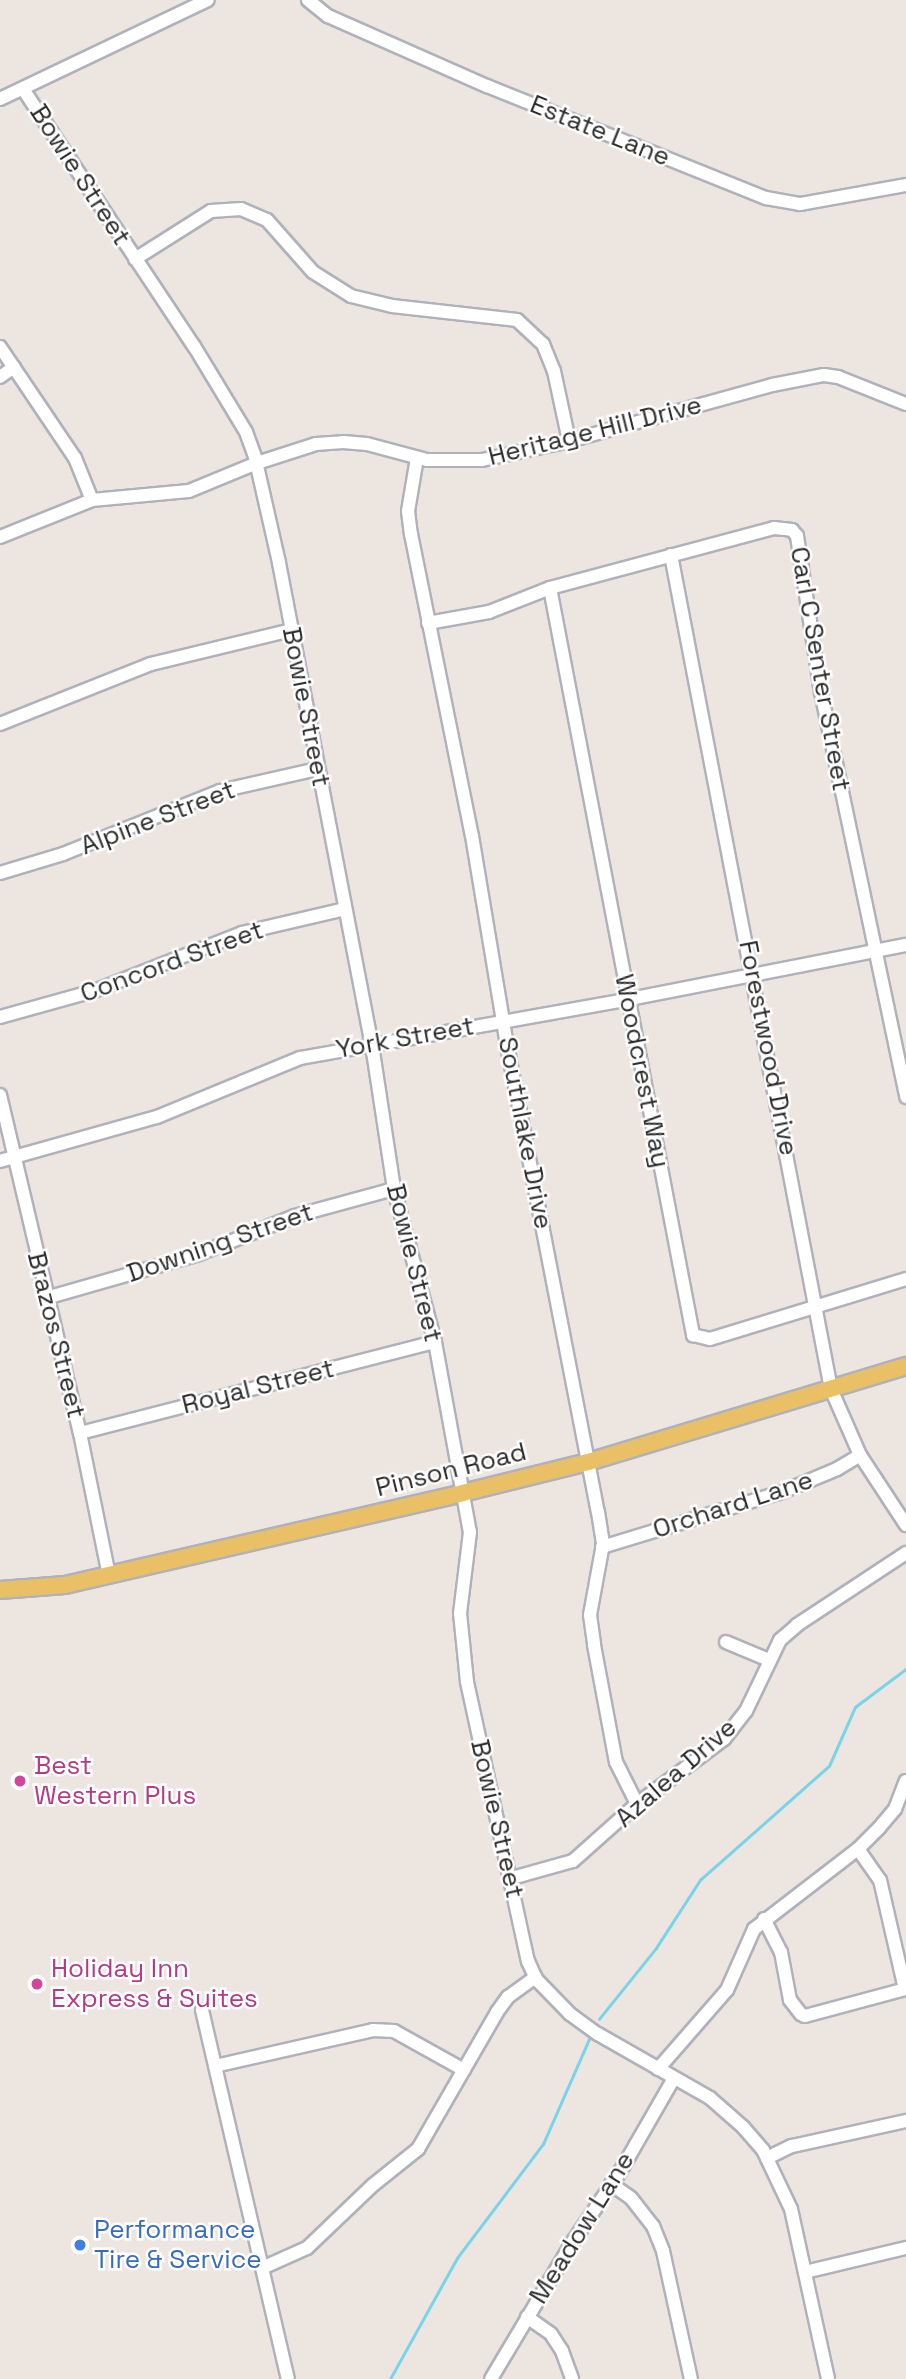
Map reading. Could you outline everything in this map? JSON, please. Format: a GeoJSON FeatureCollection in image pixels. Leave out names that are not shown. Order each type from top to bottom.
{"type":"FeatureCollection","features":[{"type":"Feature","properties":{"kind":"main road","name":"Pinson Road"},"geometry":{"type":"LineString","coordinates":[[0,1590],[49,1588],[109,1576],[588,1462],[906,1366]]}},
{"type":"Feature","properties":{"kind":"street"},"geometry":{"type":"LineString","coordinates":[[0,99],[208,0]]}},
{"type":"Feature","properties":{"kind":"street","name":"Estate Lane"},"geometry":{"type":"LineString","coordinates":[[308,0],[328,16],[487,86],[766,198],[800,204],[906,185]]}},
{"type":"Feature","properties":{"kind":"street","name":"Bowie Street"},"geometry":{"type":"LineString","coordinates":[[23,89],[214,378],[246,432],[257,463],[372,1045],[394,1189],[435,1342],[470,1532],[460,1590],[463,1649],[485,1767],[512,1878],[524,1946],[536,1977],[570,2014],[710,2098],[743,2127],[767,2158],[791,2209],[828,2379]]}},
{"type":"Feature","properties":{"kind":"street"},"geometry":{"type":"LineString","coordinates":[[135,259],[211,211],[241,209],[267,220],[313,272],[351,296],[392,306],[517,320],[543,344],[554,370],[569,441]]}},
{"type":"Feature","properties":{"kind":"street"},"geometry":{"type":"LineString","coordinates":[[0,347],[75,458],[92,500]]}},
{"type":"Feature","properties":{"kind":"street"},"geometry":{"type":"LineString","coordinates":[[0,377],[14,367]]}},
{"type":"Feature","properties":{"kind":"street","name":"Heritage Hill Drive"},"geometry":{"type":"LineString","coordinates":[[0,537],[92,500],[124,495],[181,493],[257,463],[316,444],[367,444],[417,458],[482,460],[569,441],[815,376],[838,377],[906,404]]}},
{"type":"Feature","properties":{"kind":"street","name":"Southlake Drive"},"geometry":{"type":"LineString","coordinates":[[417,458],[408,510],[428,623],[472,836],[503,1021],[603,1547],[590,1615],[594,1645],[616,1762],[638,1804]]}},
{"type":"Feature","properties":{"kind":"street","name":"Carl C Senter Street"},"geometry":{"type":"LineString","coordinates":[[428,623],[489,612],[550,587],[774,528],[785,527],[797,536],[821,692],[906,1097]]}},
{"type":"Feature","properties":{"kind":"street","name":"Forestwood Drive"},"geometry":{"type":"LineString","coordinates":[[671,555],[831,1388],[860,1455],[906,1525]]}},
{"type":"Feature","properties":{"kind":"street","name":"Woodcrest Way"},"geometry":{"type":"LineString","coordinates":[[550,587],[693,1335],[710,1339],[817,1309],[906,1279]]}},
{"type":"Feature","properties":{"kind":"street"},"geometry":{"type":"LineString","coordinates":[[0,724],[151,664],[292,630]]}},
{"type":"Feature","properties":{"kind":"street","name":"Alpine Street"},"geometry":{"type":"LineString","coordinates":[[0,873],[63,854],[220,791],[318,769]]}},
{"type":"Feature","properties":{"kind":"street","name":"Concord Street"},"geometry":{"type":"LineString","coordinates":[[0,1017],[94,991],[242,933],[345,909]]}},
{"type":"Feature","properties":{"kind":"street","name":"York Street"},"geometry":{"type":"LineString","coordinates":[[0,1161],[157,1116],[279,1064],[906,945]]}},
{"type":"Feature","properties":{"kind":"street","name":"Brazos Street"},"geometry":{"type":"LineString","coordinates":[[0,1096],[80,1433],[109,1576]]}},
{"type":"Feature","properties":{"kind":"street","name":"Downing Street"},"geometry":{"type":"LineString","coordinates":[[46,1298],[199,1254],[295,1216],[394,1189]]}},
{"type":"Feature","properties":{"kind":"street","name":"Royal Street"},"geometry":{"type":"LineString","coordinates":[[80,1433],[435,1342]]}},
{"type":"Feature","properties":{"kind":"street","name":"Orchard Lane"},"geometry":{"type":"LineString","coordinates":[[603,1547],[782,1492],[837,1469],[860,1455]]}},
{"type":"Feature","properties":{"kind":"street","name":"Azalea Drive"},"geometry":{"type":"LineString","coordinates":[[512,1878],[573,1861],[638,1804],[724,1739],[737,1726],[780,1640],[797,1625],[906,1553]]}},
{"type":"Feature","properties":{"kind":"street"},"geometry":{"type":"LineString","coordinates":[[726,1642],[769,1660]]}},
{"type":"Feature","properties":{"kind":"street"},"geometry":{"type":"LineString","coordinates":[[658,2069],[727,1990],[748,1939],[764,1919],[858,1849],[895,1809],[906,1781]]}},
{"type":"Feature","properties":{"kind":"street"},"geometry":{"type":"LineString","coordinates":[[764,1919],[781,1952],[790,2000],[805,2016],[905,1989],[880,1880],[858,1849]]}},
{"type":"Feature","properties":{"kind":"street"},"geometry":{"type":"LineString","coordinates":[[262,2268],[307,2248],[373,2185],[418,2149],[508,1997],[536,1977]]}},
{"type":"Feature","properties":{"kind":"street"},"geometry":{"type":"LineString","coordinates":[[202,2010],[288,2379]]}},
{"type":"Feature","properties":{"kind":"street"},"geometry":{"type":"LineString","coordinates":[[215,2066],[373,2030],[394,2031],[464,2070]]}},
{"type":"Feature","properties":{"kind":"street","name":"Meadow Lane"},"geometry":{"type":"LineString","coordinates":[[491,2379],[674,2078]]}},
{"type":"Feature","properties":{"kind":"street"},"geometry":{"type":"LineString","coordinates":[[767,2158],[792,2146],[906,2121]]}},
{"type":"Feature","properties":{"kind":"street"},"geometry":{"type":"LineString","coordinates":[[611,2184],[643,2211],[658,2239],[691,2379]]}},
{"type":"Feature","properties":{"kind":"street"},"geometry":{"type":"LineString","coordinates":[[806,2272],[906,2248]]}},
{"type":"Feature","properties":{"kind":"street"},"geometry":{"type":"LineString","coordinates":[[527,2317],[551,2334],[562,2351],[572,2379]]}},
{"type":"Feature","properties":{"kind":"waterway"},"geometry":{"type":"LineString","coordinates":[[599,2019],[656,1948],[700,1880],[829,1766],[855,1707],[906,1669]]}},
{"type":"Feature","properties":{"kind":"waterway"},"geometry":{"type":"LineString","coordinates":[[390,2379],[457,2258],[543,2144],[590,2037]]}},
{"type":"Feature","properties":{"kind":"place","name":"Best Western Plus"},"geometry":{"type":"Point","coordinates":[20,1781]}},
{"type":"Feature","properties":{"kind":"place","name":"Holiday Inn Express & Suites"},"geometry":{"type":"Point","coordinates":[37,1984]}},
{"type":"Feature","properties":{"kind":"place","name":"Performance Tire & Service"},"geometry":{"type":"Point","coordinates":[80,2245]}}]}
